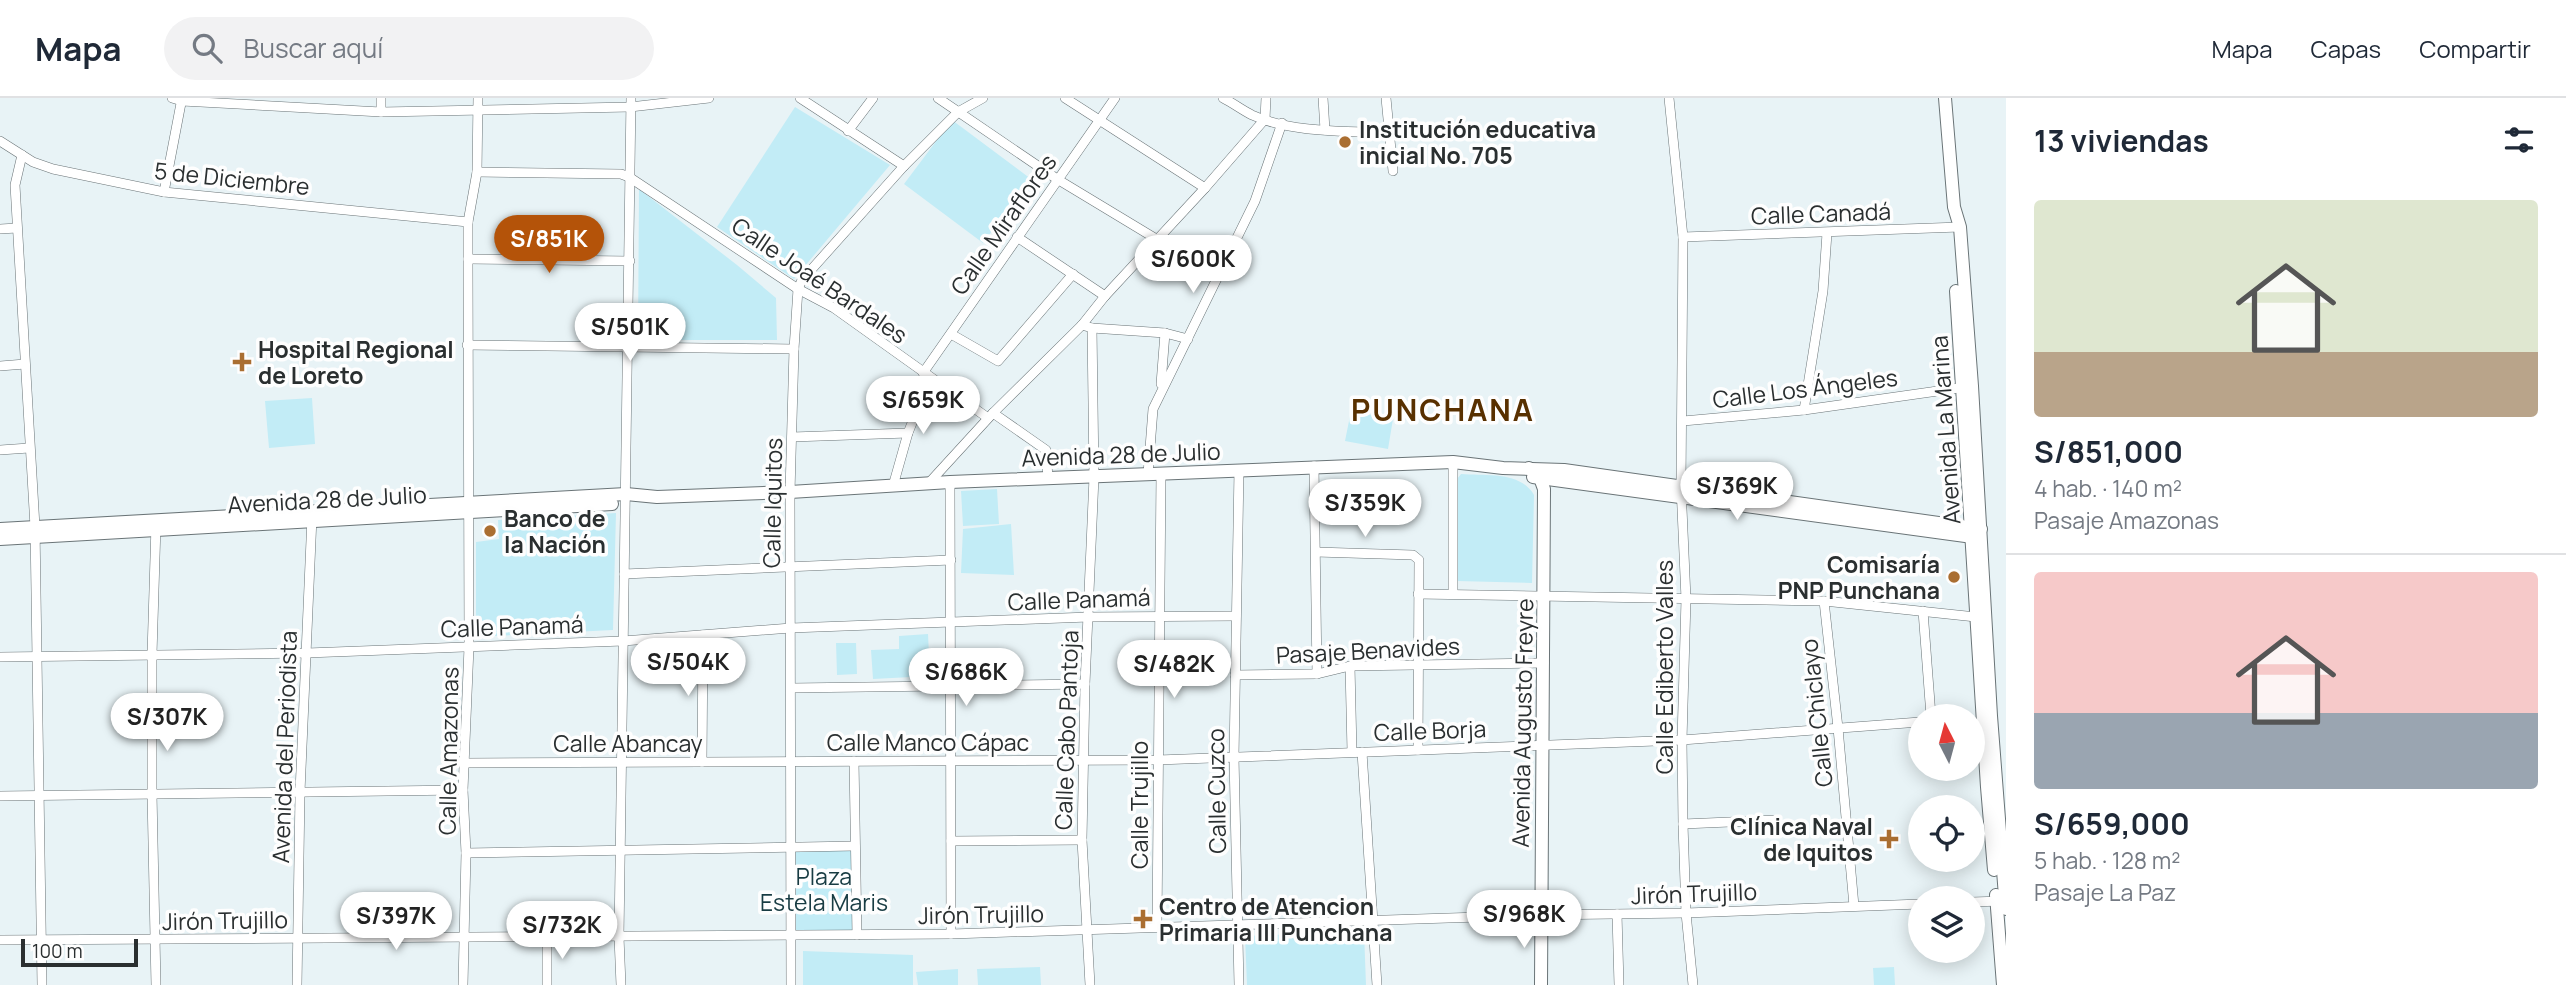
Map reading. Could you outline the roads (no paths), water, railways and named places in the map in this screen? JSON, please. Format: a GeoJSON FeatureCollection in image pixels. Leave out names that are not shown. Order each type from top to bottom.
{"type":"FeatureCollection","features":[{"type":"Feature","properties":{"kind":"main road","name":"Avenida La Marina"},"geometry":{"type":"LineString","coordinates":[[1945,98],[1977,533],[1982,704]]}},
{"type":"Feature","properties":{"kind":"main road","name":"Avenida 28 de Julio"},"geometry":{"type":"LineString","coordinates":[[0,529],[35,532],[657,497],[1314,466],[1453,463],[1564,470],[1682,492]]}},
{"type":"Feature","properties":{"kind":"main road","name":"Avenida 28 de Julio"},"geometry":{"type":"LineString","coordinates":[[1503,468],[1517,474],[1540,478],[1682,492],[1977,533]]}},
{"type":"Feature","properties":{"kind":"main road"},"geometry":{"type":"LineString","coordinates":[[1529,468],[1540,478]]}},
{"type":"Feature","properties":{"kind":"main road","name":"Avenida Augusto Freyre"},"geometry":{"type":"LineString","coordinates":[[1540,478],[1544,489],[1545,597],[1541,985]]}},
{"type":"Feature","properties":{"kind":"main road","name":"Avenida 28 de Julio"},"geometry":{"type":"LineString","coordinates":[[0,540],[35,532]]}},
{"type":"Feature","properties":{"kind":"main road","name":"Avenida La Marina"},"geometry":{"type":"LineString","coordinates":[[1977,533],[1976,618],[1981,704]]}},
{"type":"Feature","properties":{"kind":"main road","name":"Avenida La Marina"},"geometry":{"type":"LineString","coordinates":[[1985,744],[2003,904],[2003,985]]}},
{"type":"Feature","properties":{"kind":"street"},"geometry":{"type":"LineString","coordinates":[[381,98],[381,112]]}},
{"type":"Feature","properties":{"kind":"street","name":"Calle Amazonas"},"geometry":{"type":"LineString","coordinates":[[463,985],[467,853],[464,790],[469,647],[468,222],[477,172],[478,98]]}},
{"type":"Feature","properties":{"kind":"street"},"geometry":{"type":"LineString","coordinates":[[164,192],[179,99],[381,112],[478,111],[559,103],[631,103],[709,98]]}},
{"type":"Feature","properties":{"kind":"street"},"geometry":{"type":"LineString","coordinates":[[800,98],[904,166]]}},
{"type":"Feature","properties":{"kind":"street"},"geometry":{"type":"LineString","coordinates":[[848,131],[873,98]]}},
{"type":"Feature","properties":{"kind":"street"},"geometry":{"type":"LineString","coordinates":[[938,98],[1057,179],[1157,240]]}},
{"type":"Feature","properties":{"kind":"street"},"geometry":{"type":"LineString","coordinates":[[798,289],[802,280],[904,166],[958,112],[983,98]]}},
{"type":"Feature","properties":{"kind":"street"},"geometry":{"type":"LineString","coordinates":[[1065,98],[1205,188]]}},
{"type":"Feature","properties":{"kind":"street","name":"Calle Miraflores"},"geometry":{"type":"LineString","coordinates":[[894,486],[927,375],[951,334],[1115,98]]}},
{"type":"Feature","properties":{"kind":"street"},"geometry":{"type":"LineString","coordinates":[[1223,98],[1265,119],[1282,123],[1325,130],[1389,133]]}},
{"type":"Feature","properties":{"kind":"street"},"geometry":{"type":"LineString","coordinates":[[928,484],[991,415],[1087,327],[1105,296],[1265,119],[1266,98]]}},
{"type":"Feature","properties":{"kind":"street"},"geometry":{"type":"LineString","coordinates":[[1323,98],[1325,130]]}},
{"type":"Feature","properties":{"kind":"street"},"geometry":{"type":"LineString","coordinates":[[1386,98],[1393,171]]}},
{"type":"Feature","properties":{"kind":"street","name":"Calle Ediberto Valles"},"geometry":{"type":"LineString","coordinates":[[1669,98],[1683,237],[1682,492],[1686,599],[1682,740],[1683,824],[1686,913],[1693,985]]}},
{"type":"Feature","properties":{"kind":"street"},"geometry":{"type":"LineString","coordinates":[[621,985],[619,937],[631,103]]}},
{"type":"Feature","properties":{"kind":"street"},"geometry":{"type":"LineString","coordinates":[[1161,390],[1255,201],[1282,123]]}},
{"type":"Feature","properties":{"kind":"street","name":"5 de Diciembre"},"geometry":{"type":"LineString","coordinates":[[0,141],[22,155],[53,169],[164,192],[468,222]]}},
{"type":"Feature","properties":{"kind":"street"},"geometry":{"type":"LineString","coordinates":[[22,155],[15,185],[35,532],[42,985]]}},
{"type":"Feature","properties":{"kind":"street"},"geometry":{"type":"LineString","coordinates":[[477,172],[621,174],[629,177]]}},
{"type":"Feature","properties":{"kind":"street","name":"Calle Joaé Bardales"},"geometry":{"type":"LineString","coordinates":[[629,177],[798,289],[834,308],[927,375],[1046,450],[1048,478]]}},
{"type":"Feature","properties":{"kind":"street"},"geometry":{"type":"LineString","coordinates":[[0,229],[17,228]]}},
{"type":"Feature","properties":{"kind":"street","name":"Calle Canadá"},"geometry":{"type":"LineString","coordinates":[[1683,237],[1956,228]]}},
{"type":"Feature","properties":{"kind":"street"},"geometry":{"type":"LineString","coordinates":[[1804,410],[1822,291],[1827,233]]}},
{"type":"Feature","properties":{"kind":"street"},"geometry":{"type":"LineString","coordinates":[[1017,237],[1105,296]]}},
{"type":"Feature","properties":{"kind":"street"},"geometry":{"type":"LineString","coordinates":[[468,258],[630,261]]}},
{"type":"Feature","properties":{"kind":"street"},"geometry":{"type":"LineString","coordinates":[[951,334],[998,361],[1073,274]]}},
{"type":"Feature","properties":{"kind":"street","name":"Calle Iquitos"},"geometry":{"type":"LineString","coordinates":[[790,985],[790,492],[793,349],[798,289]]}},
{"type":"Feature","properties":{"kind":"street"},"geometry":{"type":"LineString","coordinates":[[1087,327],[1165,332],[1188,339]]}},
{"type":"Feature","properties":{"kind":"street","name":"Calle Cabo Pantoja"},"geometry":{"type":"LineString","coordinates":[[1087,327],[1094,477],[1085,684],[1082,840],[1090,985]]}},
{"type":"Feature","properties":{"kind":"street"},"geometry":{"type":"LineString","coordinates":[[1161,390],[1165,332]]}},
{"type":"Feature","properties":{"kind":"street"},"geometry":{"type":"LineString","coordinates":[[467,345],[793,349]]}},
{"type":"Feature","properties":{"kind":"street"},"geometry":{"type":"LineString","coordinates":[[0,366],[25,364]]}},
{"type":"Feature","properties":{"kind":"street","name":"Calle Los Ángeles"},"geometry":{"type":"LineString","coordinates":[[1683,421],[1804,410],[1968,387]]}},
{"type":"Feature","properties":{"kind":"street","name":"Calle Trujillo"},"geometry":{"type":"LineString","coordinates":[[1157,927],[1160,616],[1153,409],[1161,390]]}},
{"type":"Feature","properties":{"kind":"street"},"geometry":{"type":"LineString","coordinates":[[792,437],[908,433]]}},
{"type":"Feature","properties":{"kind":"street"},"geometry":{"type":"LineString","coordinates":[[0,450],[29,448]]}},
{"type":"Feature","properties":{"kind":"street"},"geometry":{"type":"LineString","coordinates":[[1453,463],[1453,594]]}},
{"type":"Feature","properties":{"kind":"street"},"geometry":{"type":"LineString","coordinates":[[1314,466],[1317,674]]}},
{"type":"Feature","properties":{"kind":"street","name":"Calle Cuzco"},"geometry":{"type":"LineString","coordinates":[[1239,470],[1234,757],[1239,985]]}},
{"type":"Feature","properties":{"kind":"street"},"geometry":{"type":"LineString","coordinates":[[950,482],[951,934]]}},
{"type":"Feature","properties":{"kind":"street","name":"Avenida del Periodista"},"geometry":{"type":"LineString","coordinates":[[297,985],[300,792],[312,516]]}},
{"type":"Feature","properties":{"kind":"street"},"geometry":{"type":"LineString","coordinates":[[156,525],[152,654],[156,985]]}},
{"type":"Feature","properties":{"kind":"street"},"geometry":{"type":"LineString","coordinates":[[1316,552],[1413,555],[1419,560],[1418,750]]}},
{"type":"Feature","properties":{"kind":"street"},"geometry":{"type":"LineString","coordinates":[[624,574],[951,560]]}},
{"type":"Feature","properties":{"kind":"street"},"geometry":{"type":"LineString","coordinates":[[1418,594],[1824,601],[1976,618]]}},
{"type":"Feature","properties":{"kind":"street","name":"Calle Chiclayo"},"geometry":{"type":"LineString","coordinates":[[1824,601],[1854,906]]}},
{"type":"Feature","properties":{"kind":"street"},"geometry":{"type":"LineString","coordinates":[[1923,611],[1930,704]]}},
{"type":"Feature","properties":{"kind":"street","name":"Calle Panamá"},"geometry":{"type":"LineString","coordinates":[[0,657],[307,653],[623,641],[790,628],[1088,617],[1236,616]]}},
{"type":"Feature","properties":{"kind":"street"},"geometry":{"type":"LineString","coordinates":[[702,762],[703,635]]}},
{"type":"Feature","properties":{"kind":"street","name":"Pasaje Benavides"},"geometry":{"type":"LineString","coordinates":[[1236,675],[1317,674],[1350,666],[1544,663]]}},
{"type":"Feature","properties":{"kind":"street"},"geometry":{"type":"LineString","coordinates":[[1350,666],[1377,985]]}},
{"type":"Feature","properties":{"kind":"street"},"geometry":{"type":"LineString","coordinates":[[791,688],[1085,684]]}},
{"type":"Feature","properties":{"kind":"street","name":"Calle Borja"},"geometry":{"type":"LineString","coordinates":[[1234,757],[1682,740],[1908,723]]}},
{"type":"Feature","properties":{"kind":"street","name":"Calle Manco Cápac"},"geometry":{"type":"LineString","coordinates":[[791,762],[1083,761],[1234,757]]}},
{"type":"Feature","properties":{"kind":"street"},"geometry":{"type":"LineString","coordinates":[[854,761],[857,935]]}},
{"type":"Feature","properties":{"kind":"street","name":"Calle Abancay"},"geometry":{"type":"LineString","coordinates":[[465,763],[791,762]]}},
{"type":"Feature","properties":{"kind":"street"},"geometry":{"type":"LineString","coordinates":[[0,796],[464,790]]}},
{"type":"Feature","properties":{"kind":"street"},"geometry":{"type":"LineString","coordinates":[[1683,824],[1776,820]]}},
{"type":"Feature","properties":{"kind":"street"},"geometry":{"type":"LineString","coordinates":[[951,841],[1082,840]]}},
{"type":"Feature","properties":{"kind":"street"},"geometry":{"type":"LineString","coordinates":[[467,853],[855,846]]}},
{"type":"Feature","properties":{"kind":"street"},"geometry":{"type":"LineString","coordinates":[[1985,903],[2003,904]]}},
{"type":"Feature","properties":{"kind":"street","name":"Jirón Trujillo"},"geometry":{"type":"LineString","coordinates":[[0,940],[951,934],[1908,904]]}},
{"type":"Feature","properties":{"kind":"street"},"geometry":{"type":"LineString","coordinates":[[1616,914],[1619,985]]}},
{"type":"Feature","properties":{"kind":"street"},"geometry":{"type":"LineString","coordinates":[[547,937],[547,985]]}},
{"type":"Feature","properties":{"kind":"place","name":"Institución educativa inicial No. 705"},"geometry":{"type":"Point","coordinates":[1345,142]}},
{"type":"Feature","properties":{"kind":"place","name":"Hospital Regional de Loreto"},"geometry":{"type":"Point","coordinates":[242,362]}},
{"type":"Feature","properties":{"kind":"place","name":"Banco de la Nación"},"geometry":{"type":"Point","coordinates":[490,531]}},
{"type":"Feature","properties":{"kind":"place","name":"Comisaría PNP Punchana"},"geometry":{"type":"Point","coordinates":[1954,577]}},
{"type":"Feature","properties":{"kind":"place","name":"Clínica Naval de Iquitos"},"geometry":{"type":"Point","coordinates":[1889,839]}},
{"type":"Feature","properties":{"kind":"place","name":"Centro de Atencion Primaria III Punchana"},"geometry":{"type":"Point","coordinates":[1143,919]}},
{"type":"Feature","properties":{"kind":"district","name":"PUNCHANA"},"geometry":{"type":"Point","coordinates":[1443,409]}},
{"type":"Feature","properties":{"kind":"park label","name":"Plaza Estela Maris"},"geometry":{"type":"Point","coordinates":[824,889]}}]}
